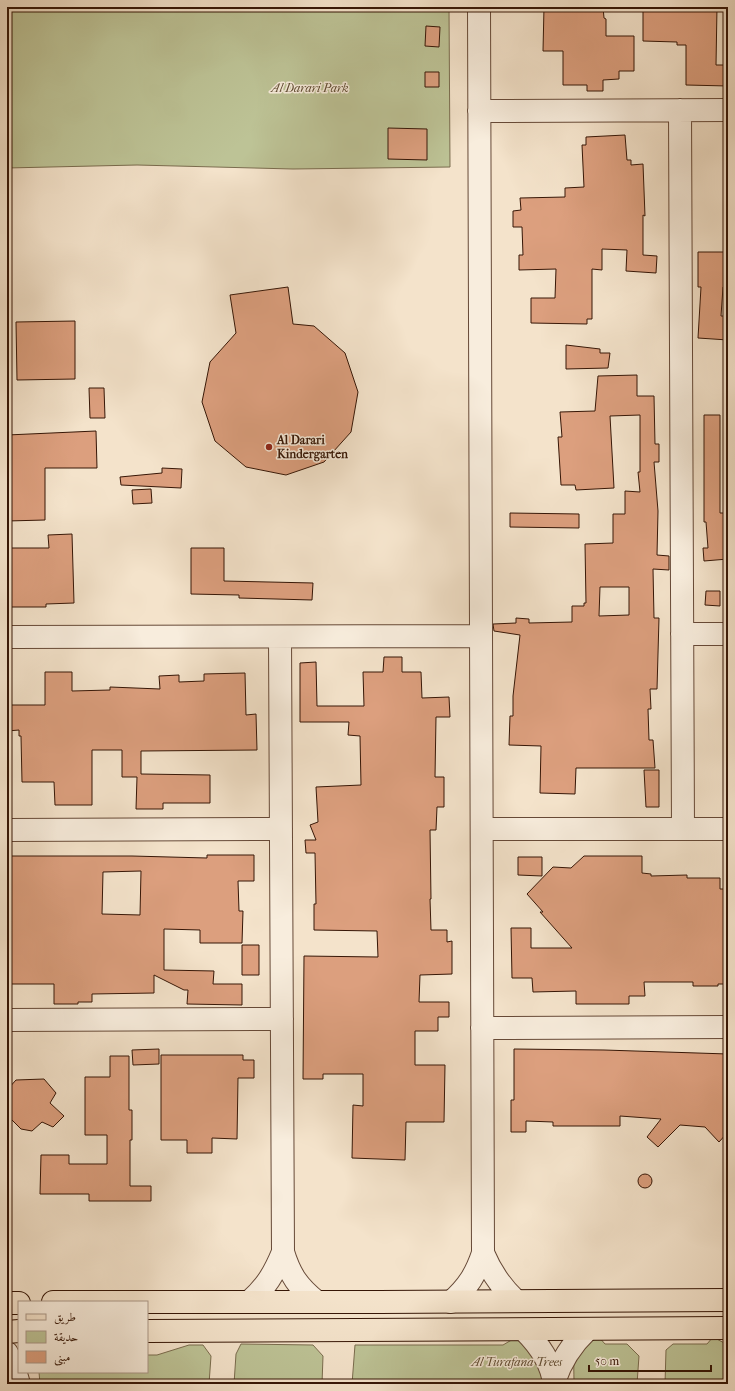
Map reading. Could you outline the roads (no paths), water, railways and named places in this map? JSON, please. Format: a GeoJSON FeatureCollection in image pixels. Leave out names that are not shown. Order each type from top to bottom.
{"type":"FeatureCollection","features":[{"type":"Feature","properties":{"kind":"main road"},"geometry":{"type":"LineString","coordinates":[[148,1301],[451,1302],[728,1300]]}},
{"type":"Feature","properties":{"kind":"main road"},"geometry":{"type":"LineString","coordinates":[[7,1303],[18,1303]]}},
{"type":"Feature","properties":{"kind":"main road"},"geometry":{"type":"LineString","coordinates":[[148,1331],[726,1330]]}},
{"type":"Feature","properties":{"kind":"main road"},"geometry":{"type":"LineString","coordinates":[[7,1332],[18,1331]]}},
{"type":"Feature","properties":{"kind":"street"},"geometry":{"type":"LineString","coordinates":[[451,1302],[462,1292],[471,1280],[483,1253],[479,7]]}},
{"type":"Feature","properties":{"kind":"street"},"geometry":{"type":"LineString","coordinates":[[680,110],[683,829]]}},
{"type":"Feature","properties":{"kind":"street"},"geometry":{"type":"LineString","coordinates":[[479,111],[728,110]]}},
{"type":"Feature","properties":{"kind":"street"},"geometry":{"type":"LineString","coordinates":[[682,634],[728,634]]}},
{"type":"Feature","properties":{"kind":"street"},"geometry":{"type":"LineString","coordinates":[[7,637],[481,636]]}},
{"type":"Feature","properties":{"kind":"street"},"geometry":{"type":"LineString","coordinates":[[280,637],[283,1252],[287,1267],[295,1280],[305,1292],[317,1302]]}},
{"type":"Feature","properties":{"kind":"street"},"geometry":{"type":"LineString","coordinates":[[7,830],[281,829]]}},
{"type":"Feature","properties":{"kind":"street"},"geometry":{"type":"LineString","coordinates":[[482,829],[728,829]]}},
{"type":"Feature","properties":{"kind":"street"},"geometry":{"type":"LineString","coordinates":[[7,1020],[282,1019]]}},
{"type":"Feature","properties":{"kind":"street"},"geometry":{"type":"LineString","coordinates":[[482,1028],[728,1027]]}},
{"type":"Feature","properties":{"kind":"street"},"geometry":{"type":"LineString","coordinates":[[249,1302],[270,1280],[283,1252]]}},
{"type":"Feature","properties":{"kind":"street"},"geometry":{"type":"LineString","coordinates":[[483,1253],[496,1280],[516,1301]]}},
{"type":"Feature","properties":{"kind":"street"},"geometry":{"type":"LineString","coordinates":[[524,1330],[535,1340],[544,1353],[550,1367],[554,1383]]}},
{"type":"Feature","properties":{"kind":"street"},"geometry":{"type":"LineString","coordinates":[[554,1383],[559,1367],[566,1353],[576,1340],[587,1330]]}},
{"type":"Feature","properties":{"kind":"street"},"geometry":{"type":"LineString","coordinates":[[7,1353],[20,1379]]}},
{"type":"Feature","properties":{"kind":"place","name":"Al Darari Kindergarten"},"geometry":{"type":"Point","coordinates":[269,447]}},
{"type":"Feature","properties":{"kind":"park label","name":"Al Darari Park"},"geometry":{"type":"Point","coordinates":[310,88]}},
{"type":"Feature","properties":{"kind":"park label","name":"Al Turafana Trees"},"geometry":{"type":"Point","coordinates":[517,1362]}}]}
